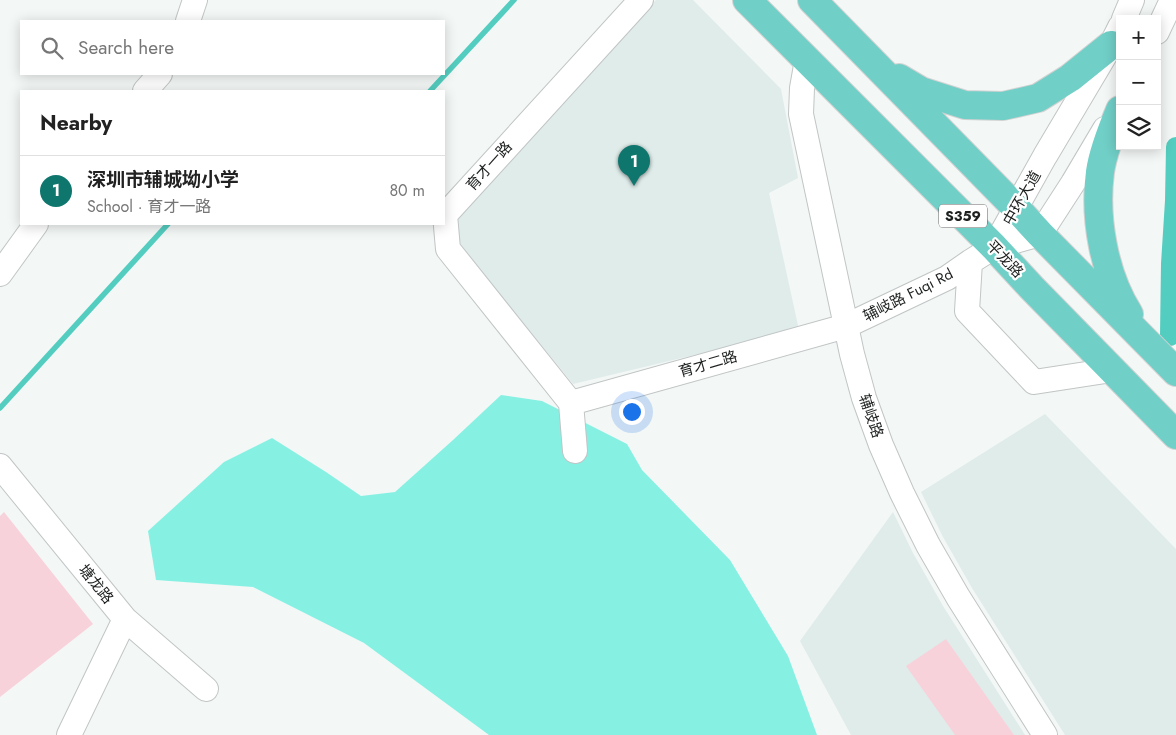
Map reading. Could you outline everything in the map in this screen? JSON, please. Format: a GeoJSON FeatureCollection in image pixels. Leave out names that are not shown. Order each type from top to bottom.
{"type":"FeatureCollection","features":[{"type":"Feature","properties":{"kind":"main road","name":"平龙路"},"geometry":{"type":"LineString","coordinates":[[746,0],[994,247],[1176,435]]}},
{"type":"Feature","properties":{"kind":"main road","name":"S359"},"geometry":{"type":"LineString","coordinates":[[812,0],[1176,372]]}},
{"type":"Feature","properties":{"kind":"main road"},"geometry":{"type":"LineString","coordinates":[[873,63],[921,91],[965,105],[1003,106],[1038,98],[1070,78],[1115,36]]}},
{"type":"Feature","properties":{"kind":"main road"},"geometry":{"type":"LineString","coordinates":[[1116,120],[1109,137],[1100,171],[1100,226],[1113,282],[1125,309],[1152,348]]}},
{"type":"Feature","properties":{"kind":"street"},"geometry":{"type":"LineString","coordinates":[[188,20],[195,0]]}},
{"type":"Feature","properties":{"kind":"street","name":"育才一路"},"geometry":{"type":"LineString","coordinates":[[571,403],[448,249],[445,215],[641,0]]}},
{"type":"Feature","properties":{"kind":"street"},"geometry":{"type":"LineString","coordinates":[[1126,15],[1132,0]]}},
{"type":"Feature","properties":{"kind":"street"},"geometry":{"type":"LineString","coordinates":[[1161,23],[1172,0]]}},
{"type":"Feature","properties":{"kind":"street","name":"中环大道"},"geometry":{"type":"LineString","coordinates":[[994,247],[1115,36]]}},
{"type":"Feature","properties":{"kind":"street","name":"辅岐路"},"geometry":{"type":"LineString","coordinates":[[807,60],[802,88],[801,114],[852,354],[864,398],[881,445],[928,545],[958,597],[1045,735]]}},
{"type":"Feature","properties":{"kind":"street"},"geometry":{"type":"LineString","coordinates":[[146,90],[159,75]]}},
{"type":"Feature","properties":{"kind":"street"},"geometry":{"type":"LineString","coordinates":[[1040,234],[1119,105]]}},
{"type":"Feature","properties":{"kind":"street"},"geometry":{"type":"LineString","coordinates":[[0,274],[35,225]]}},
{"type":"Feature","properties":{"kind":"street","name":"中环大道"},"geometry":{"type":"LineString","coordinates":[[994,247],[1040,234]]}},
{"type":"Feature","properties":{"kind":"street","name":"辅岐路 Fuqi Rd"},"geometry":{"type":"LineString","coordinates":[[846,326],[947,278],[994,247]]}},
{"type":"Feature","properties":{"kind":"street"},"geometry":{"type":"LineString","coordinates":[[970,262],[967,311],[1034,382],[1112,370]]}},
{"type":"Feature","properties":{"kind":"street","name":"育才二路"},"geometry":{"type":"LineString","coordinates":[[571,403],[846,326]]}},
{"type":"Feature","properties":{"kind":"street"},"geometry":{"type":"LineString","coordinates":[[571,403],[575,451]]}},
{"type":"Feature","properties":{"kind":"street","name":"塘龙路"},"geometry":{"type":"LineString","coordinates":[[0,466],[125,619],[206,689]]}},
{"type":"Feature","properties":{"kind":"street"},"geometry":{"type":"LineString","coordinates":[[69,735],[125,619]]}},
{"type":"Feature","properties":{"kind":"shaded area"},"geometry":{"type":"Polygon","coordinates":[[[656,0],[693,0],[781,89],[798,178],[769,193],[799,330],[573,384],[461,246],[456,217],[656,0]]]}},
{"type":"Feature","properties":{"kind":"shaded area"},"geometry":{"type":"Polygon","coordinates":[[[501,395],[542,401],[627,444],[642,470],[730,560],[788,656],[817,735],[489,735],[364,643],[253,587],[156,580],[148,531],[224,462],[272,438],[361,496],[395,492],[501,395]]]}},
{"type":"Feature","properties":{"kind":"shaded area"},"geometry":{"type":"Polygon","coordinates":[[[1045,414],[1176,549],[1176,735],[1065,735],[972,588],[943,537],[921,492],[1045,414]]]}},
{"type":"Feature","properties":{"kind":"shaded area"},"geometry":{"type":"Polygon","coordinates":[[[893,512],[913,553],[943,606],[1025,735],[851,735],[800,641],[893,512]]]}},
{"type":"Feature","properties":{"kind":"building"},"geometry":{"type":"Polygon","coordinates":[[[4,512],[93,624],[0,697],[0,516],[4,512]]]}},
{"type":"Feature","properties":{"kind":"building"},"geometry":{"type":"Polygon","coordinates":[[[946,639],[1014,735],[955,735],[906,666],[946,639]]]}},
{"type":"Feature","properties":{"kind":"waterway"},"geometry":{"type":"LineString","coordinates":[[445,75],[514,0]]}},
{"type":"Feature","properties":{"kind":"waterway"},"geometry":{"type":"LineString","coordinates":[[431,90],[445,75]]}},
{"type":"Feature","properties":{"kind":"waterway"},"geometry":{"type":"LineString","coordinates":[[1170,336],[1176,147]]}},
{"type":"Feature","properties":{"kind":"waterway"},"geometry":{"type":"LineString","coordinates":[[0,408],[167,225]]}},
{"type":"Feature","properties":{"kind":"place","name":"深圳市辅城坳小学"},"geometry":{"type":"Point","coordinates":[634,186]}}]}
